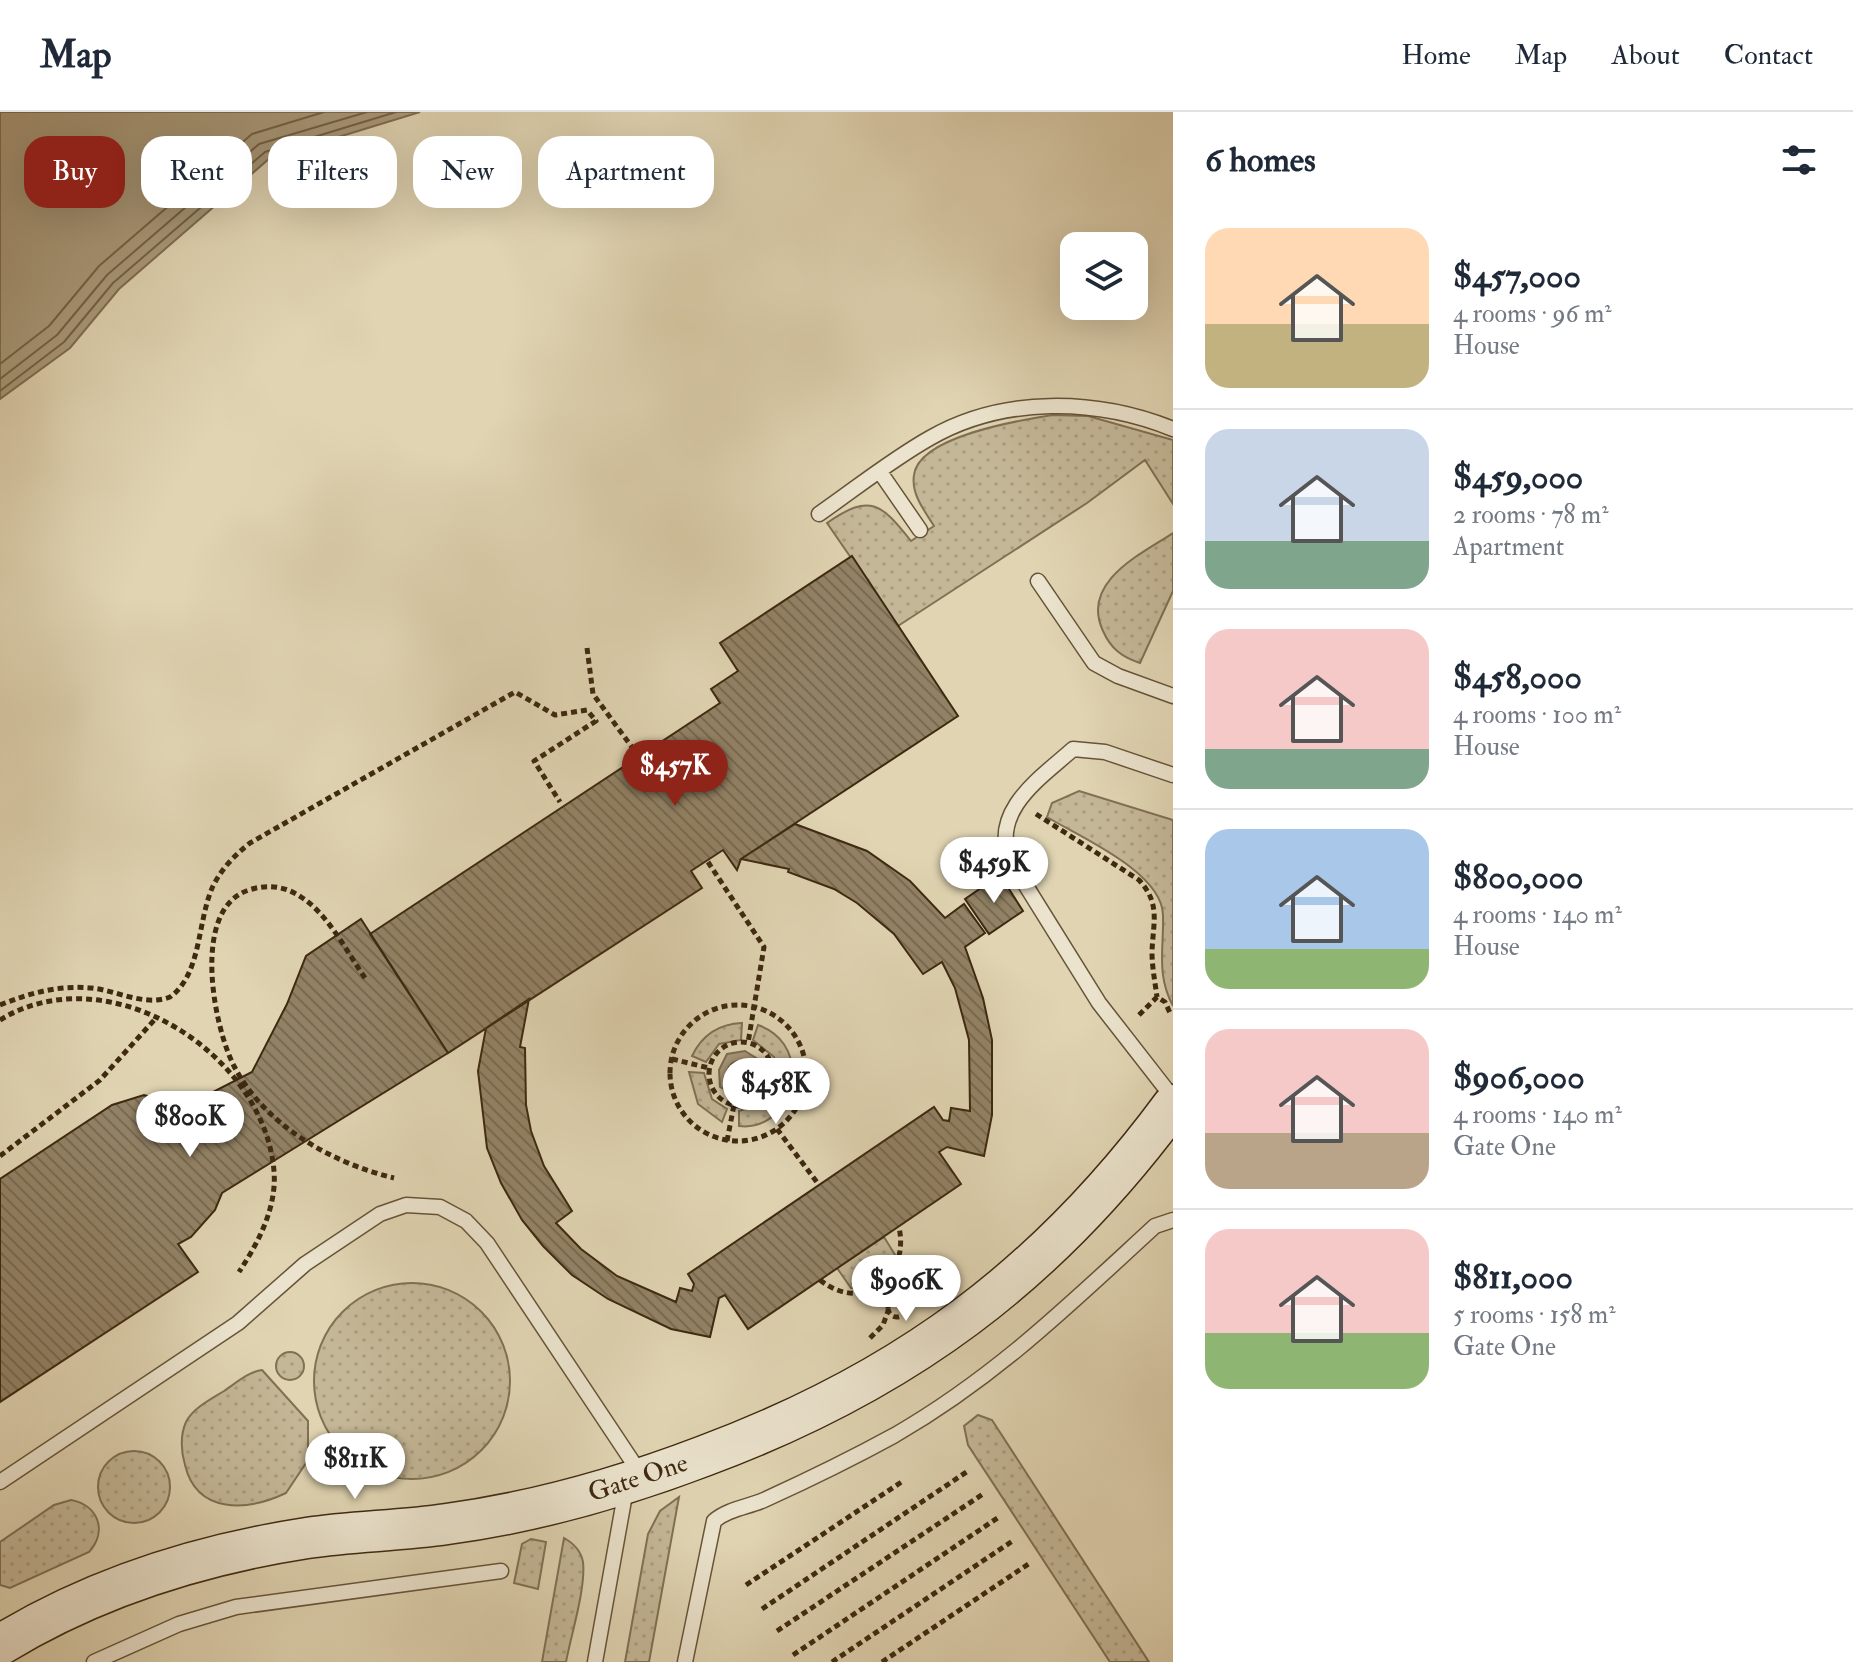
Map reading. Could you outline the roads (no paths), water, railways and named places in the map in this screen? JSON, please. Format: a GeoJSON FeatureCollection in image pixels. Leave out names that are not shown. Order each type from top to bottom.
{"type":"FeatureCollection","features":[{"type":"Feature","properties":{"kind":"street","name":"Gate One"},"geometry":{"type":"LineString","coordinates":[[0,1645],[83,1600],[134,1579],[211,1557],[308,1538],[445,1525],[511,1514],[636,1482],[835,1401],[938,1340],[995,1296],[1075,1222],[1173,1105]]}},
{"type":"Feature","properties":{"kind":"lane"},"geometry":{"type":"LineString","coordinates":[[819,514],[931,437],[979,417],[1015,409],[1091,407],[1135,416],[1173,429]]}},
{"type":"Feature","properties":{"kind":"lane"},"geometry":{"type":"LineString","coordinates":[[880,472],[920,530]]}},
{"type":"Feature","properties":{"kind":"lane"},"geometry":{"type":"LineString","coordinates":[[1038,581],[1094,663],[1118,676],[1173,696]]}},
{"type":"Feature","properties":{"kind":"lane"},"geometry":{"type":"LineString","coordinates":[[1173,775],[1105,752],[1073,749],[1024,792],[1010,821],[1006,841],[1010,860],[1099,1003],[1173,1098]]}},
{"type":"Feature","properties":{"kind":"lane"},"geometry":{"type":"LineString","coordinates":[[0,1482],[238,1323],[305,1264],[380,1214],[418,1204],[454,1213],[487,1243],[636,1482],[595,1662]]}},
{"type":"Feature","properties":{"kind":"lane"},"geometry":{"type":"LineString","coordinates":[[685,1662],[710,1528],[721,1515],[762,1501],[891,1437],[942,1407],[1014,1356],[1155,1226],[1173,1220]]}},
{"type":"Feature","properties":{"kind":"lane"},"geometry":{"type":"LineString","coordinates":[[94,1662],[179,1624],[236,1607],[501,1571]]}},
{"type":"Feature","properties":{"kind":"water"},"geometry":{"type":"Polygon","coordinates":[[[0,112],[420,112],[342,136],[268,136],[268,160],[252,174],[252,136],[141,136],[141,208],[212,208],[119,289],[70,348],[0,399],[0,112]]]}},
{"type":"Feature","properties":{"kind":"water"},"geometry":{"type":"Polygon","coordinates":[[[745,1051],[761,1061],[763,1079],[757,1092],[736,1096],[720,1087],[719,1070],[727,1054],[745,1051]]]}}]}
